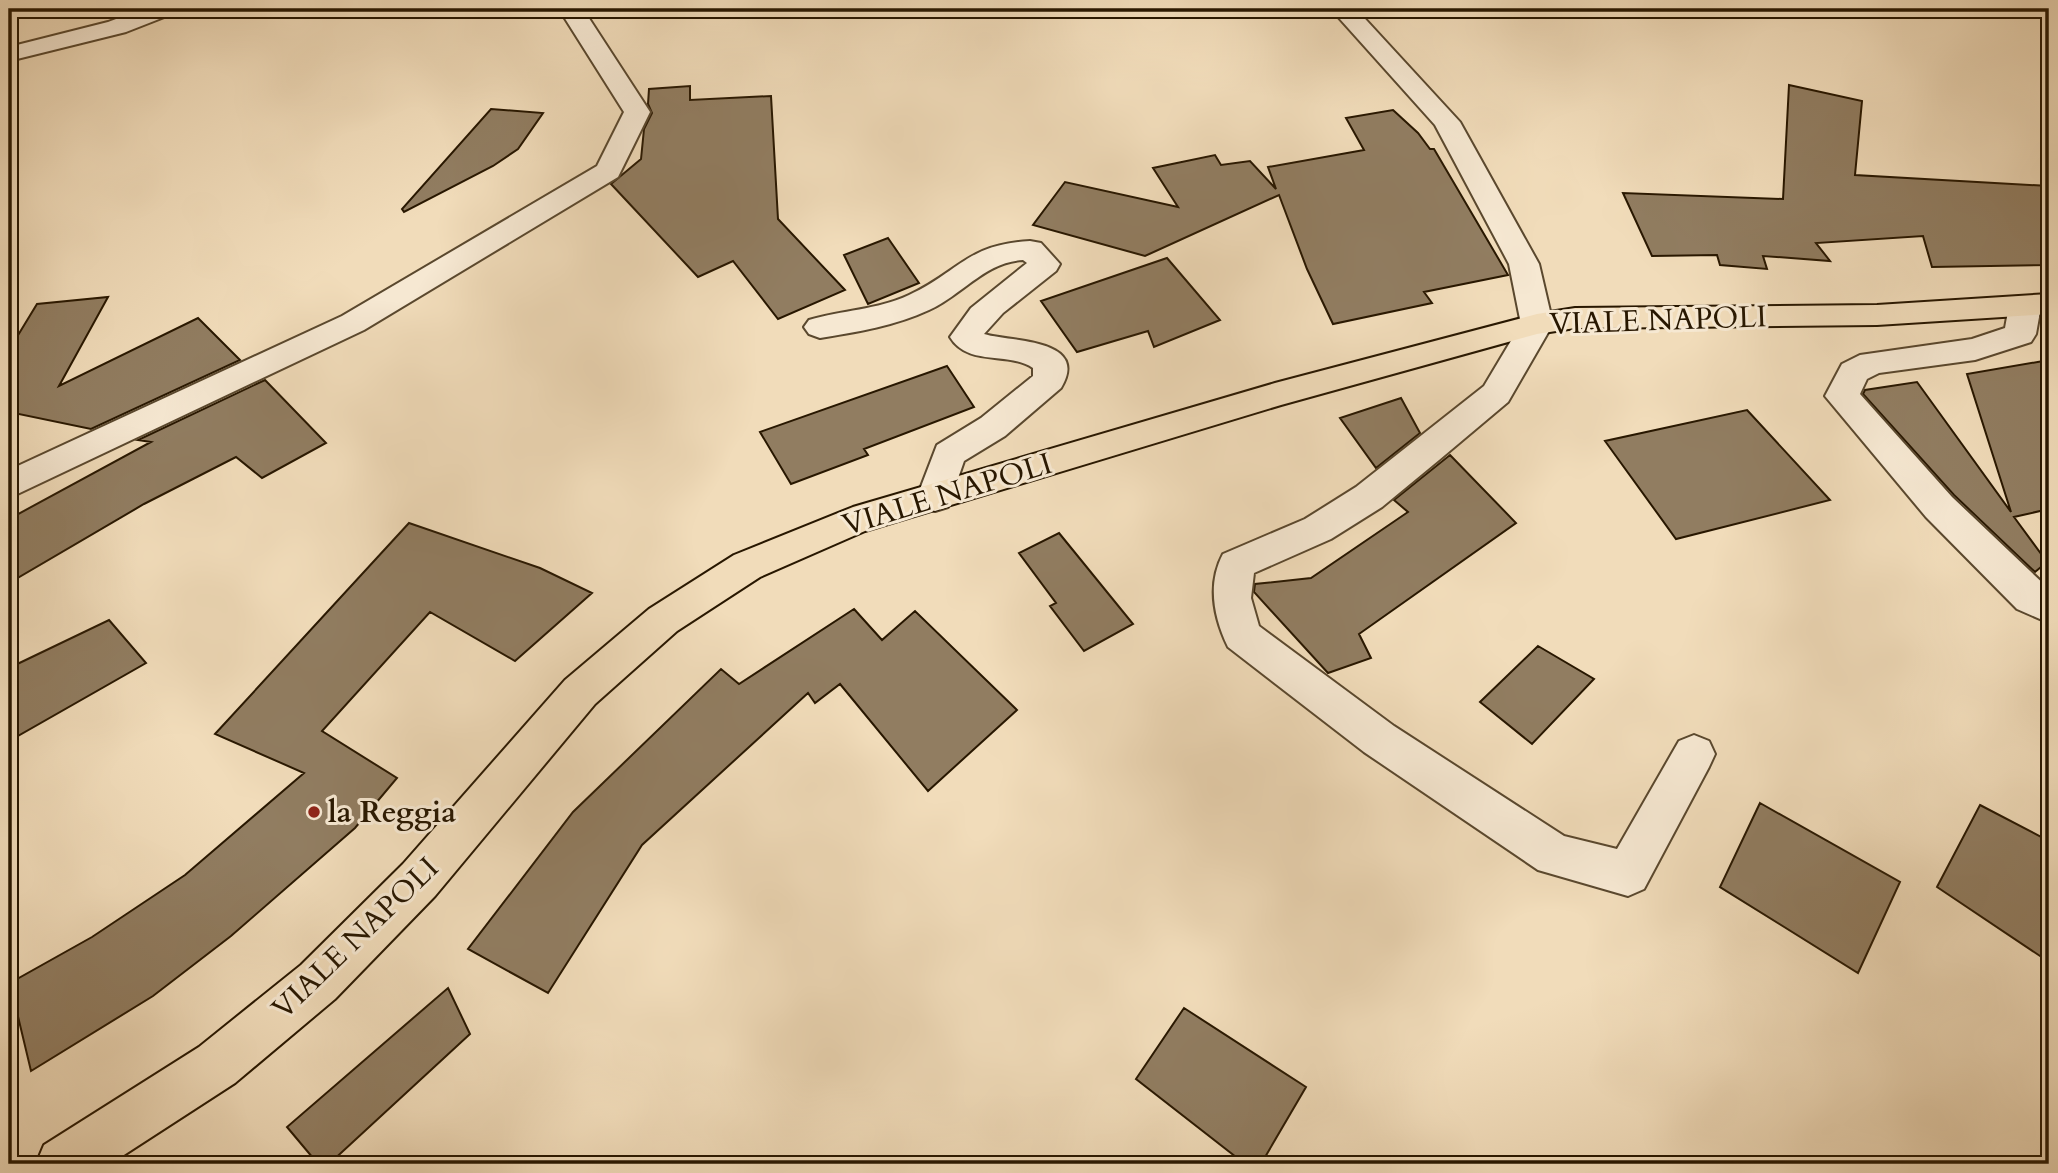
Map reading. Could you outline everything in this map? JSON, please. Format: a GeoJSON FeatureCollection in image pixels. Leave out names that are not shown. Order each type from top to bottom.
{"type":"FeatureCollection","features":[{"type":"Feature","properties":{"kind":"main road","name":"VIALE NAPOLI"},"geometry":{"type":"LineString","coordinates":[[63,1164],[217,1065],[318,982],[419,880],[580,692],[663,620],[747,566],[853,521],[1275,394],[1537,324],[1575,318],[1877,315],[2037,305]]}},
{"type":"Feature","properties":{"kind":"street"},"geometry":{"type":"LineString","coordinates":[[9,54],[117,27],[164,9]]}},
{"type":"Feature","properties":{"kind":"street"},"geometry":{"type":"LineString","coordinates":[[9,485],[353,323],[608,171],[636,112],[571,9]]}},
{"type":"Feature","properties":{"kind":"street"},"geometry":{"type":"LineString","coordinates":[[1343,9],[1447,122],[1524,264],[1537,324],[1496,394],[1417,458],[1368,497],[1318,529],[1236,565],[1232,598],[1242,635],[1379,739],[1554,855],[1628,874],[1694,754]]}},
{"type":"Feature","properties":{"kind":"street"},"geometry":{"type":"LineString","coordinates":[[820,327],[860,321],[920,302],[976,262],[1007,250],[1030,250],[1045,264],[975,320],[966,337],[978,345],[1031,351],[1050,363],[1049,380],[993,427],[949,454],[935,497]]}},
{"type":"Feature","properties":{"kind":"street"},"geometry":{"type":"LineString","coordinates":[[2037,305],[2020,334],[1975,349],[1872,363],[1854,372],[1842,396],[1939,507],[2031,598],[2049,607]]}},
{"type":"Feature","properties":{"kind":"building"},"geometry":{"type":"Polygon","coordinates":[[[1789,85],[1862,101],[1855,175],[2049,186],[2049,265],[1932,267],[1923,236],[1816,243],[1830,261],[1763,256],[1767,269],[1720,265],[1717,255],[1652,256],[1623,193],[1783,199],[1789,85]]]}},
{"type":"Feature","properties":{"kind":"building"},"geometry":{"type":"Polygon","coordinates":[[[690,86],[690,100],[771,96],[778,219],[845,290],[778,319],[733,261],[698,277],[611,184],[641,159],[644,129],[652,113],[648,104],[649,89],[690,86]]]}},
{"type":"Feature","properties":{"kind":"building"},"geometry":{"type":"Polygon","coordinates":[[[491,109],[543,113],[518,149],[493,166],[404,212],[402,209],[491,109]]]}},
{"type":"Feature","properties":{"kind":"building"},"geometry":{"type":"Polygon","coordinates":[[[1393,110],[1418,133],[1430,149],[1434,149],[1508,275],[1424,292],[1432,303],[1333,324],[1307,269],[1279,195],[1145,256],[1033,225],[1065,182],[1178,207],[1153,168],[1215,155],[1221,165],[1250,161],[1276,189],[1268,167],[1364,150],[1346,118],[1393,110]]]}},
{"type":"Feature","properties":{"kind":"building"},"geometry":{"type":"Polygon","coordinates":[[[888,238],[919,283],[868,304],[844,255],[888,238]]]}},
{"type":"Feature","properties":{"kind":"building"},"geometry":{"type":"Polygon","coordinates":[[[1167,258],[1220,320],[1154,347],[1148,331],[1077,352],[1041,301],[1167,258]]]}},
{"type":"Feature","properties":{"kind":"building"},"geometry":{"type":"Polygon","coordinates":[[[108,297],[59,386],[198,318],[240,360],[91,429],[9,412],[9,350],[37,304],[108,297]]]}},
{"type":"Feature","properties":{"kind":"building"},"geometry":{"type":"Polygon","coordinates":[[[2049,360],[2049,509],[2014,517],[2047,562],[2035,572],[1954,495],[1863,394],[1865,390],[1917,382],[2011,512],[1967,374],[2049,360]]]}},
{"type":"Feature","properties":{"kind":"building"},"geometry":{"type":"Polygon","coordinates":[[[947,366],[974,407],[864,449],[868,455],[791,484],[760,432],[947,366]]]}},
{"type":"Feature","properties":{"kind":"building"},"geometry":{"type":"Polygon","coordinates":[[[265,380],[326,443],[262,478],[236,457],[144,504],[9,583],[9,519],[151,442],[138,440],[265,380]]]}},
{"type":"Feature","properties":{"kind":"building"},"geometry":{"type":"Polygon","coordinates":[[[1401,398],[1420,433],[1376,468],[1340,418],[1401,398]]]}},
{"type":"Feature","properties":{"kind":"building"},"geometry":{"type":"Polygon","coordinates":[[[1747,410],[1830,500],[1676,539],[1605,441],[1747,410]]]}},
{"type":"Feature","properties":{"kind":"building"},"geometry":{"type":"Polygon","coordinates":[[[1450,455],[1516,523],[1359,634],[1371,658],[1328,673],[1254,592],[1255,584],[1311,578],[1408,512],[1394,500],[1450,455]]]}},
{"type":"Feature","properties":{"kind":"building","name":"la Reggia"},"geometry":{"type":"Polygon","coordinates":[[[409,523],[540,568],[592,593],[515,661],[430,612],[322,731],[397,778],[355,828],[231,936],[153,996],[31,1071],[10,983],[92,937],[185,875],[304,773],[215,734],[409,523]]]}},
{"type":"Feature","properties":{"kind":"building"},"geometry":{"type":"Polygon","coordinates":[[[1059,533],[1133,624],[1084,651],[1050,606],[1056,603],[1019,553],[1059,533]]]}},
{"type":"Feature","properties":{"kind":"building"},"geometry":{"type":"Polygon","coordinates":[[[854,609],[882,640],[915,611],[1017,710],[928,791],[840,684],[815,703],[808,693],[642,845],[548,993],[468,949],[573,812],[721,669],[739,684],[854,609]]]}},
{"type":"Feature","properties":{"kind":"building"},"geometry":{"type":"Polygon","coordinates":[[[109,620],[146,663],[9,741],[9,668],[109,620]]]}},
{"type":"Feature","properties":{"kind":"building"},"geometry":{"type":"Polygon","coordinates":[[[1538,646],[1594,679],[1532,744],[1480,702],[1538,646]]]}},
{"type":"Feature","properties":{"kind":"building"},"geometry":{"type":"Polygon","coordinates":[[[1760,803],[1900,882],[1858,973],[1720,887],[1760,803]]]}},
{"type":"Feature","properties":{"kind":"building"},"geometry":{"type":"Polygon","coordinates":[[[1980,805],[2049,841],[2049,962],[1937,887],[1980,805]]]}},
{"type":"Feature","properties":{"kind":"building"},"geometry":{"type":"Polygon","coordinates":[[[448,988],[470,1034],[329,1164],[318,1164],[287,1127],[448,988]]]}},
{"type":"Feature","properties":{"kind":"building"},"geometry":{"type":"Polygon","coordinates":[[[1184,1008],[1306,1087],[1261,1164],[1245,1164],[1136,1079],[1184,1008]]]}},
{"type":"Feature","properties":{"kind":"place","name":"la Reggia"},"geometry":{"type":"Point","coordinates":[314,812]}}]}
